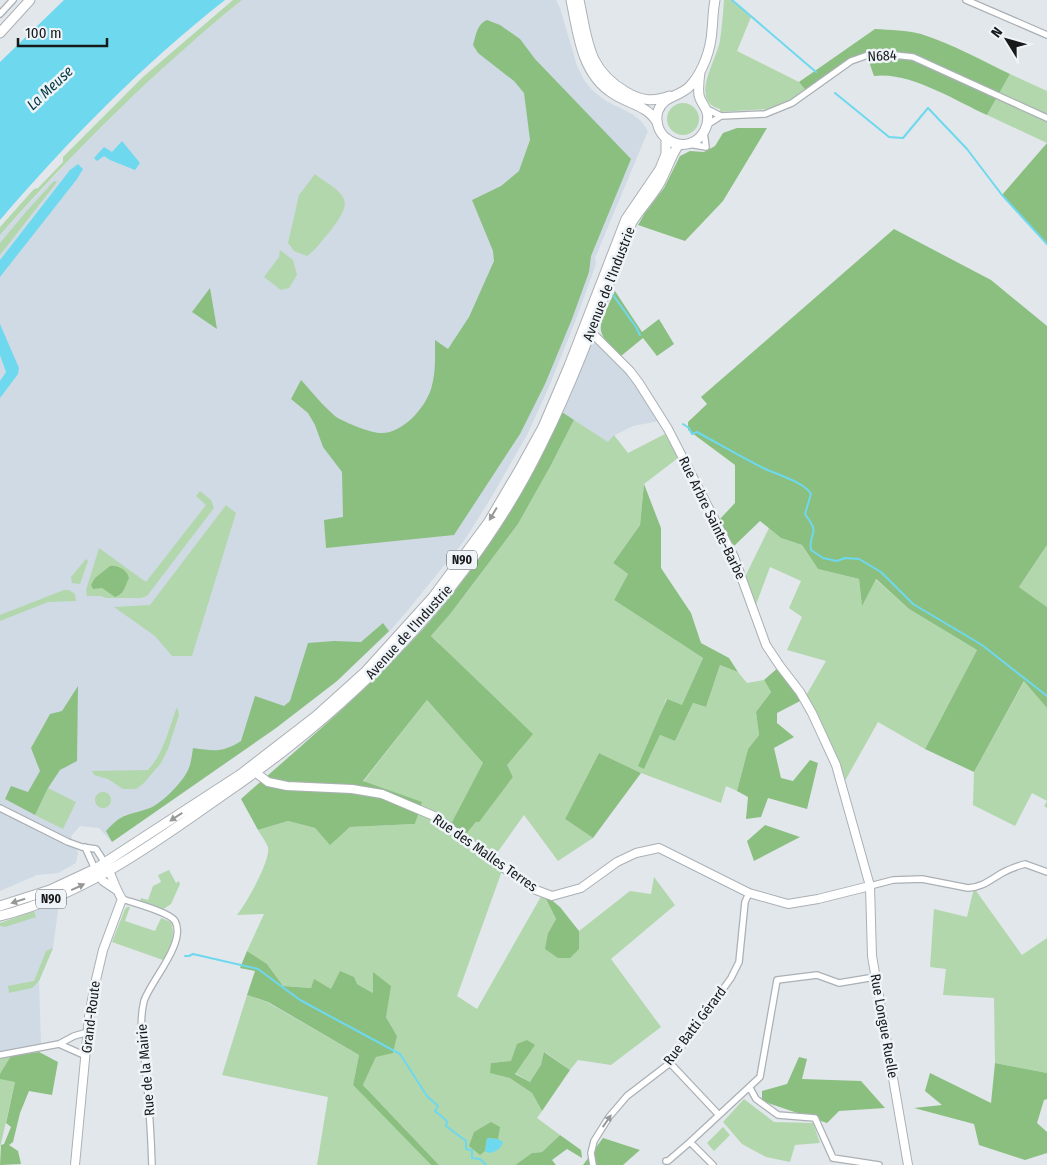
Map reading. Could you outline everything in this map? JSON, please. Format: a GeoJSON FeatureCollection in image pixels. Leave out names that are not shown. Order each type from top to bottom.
{"type":"FeatureCollection","features":[{"type":"Feature","properties":{"kind":"main road"},"geometry":{"type":"LineString","coordinates":[[0,33],[30,0]]}},
{"type":"Feature","properties":{"kind":"main road"},"geometry":{"type":"LineString","coordinates":[[572,0],[581,44],[587,64],[593,74],[612,93],[650,111],[666,139],[683,144]]}},
{"type":"Feature","properties":{"kind":"main road"},"geometry":{"type":"LineString","coordinates":[[579,0],[590,49],[603,75],[615,85],[645,100],[660,100],[676,94],[690,95],[703,104]]}},
{"type":"Feature","properties":{"kind":"main road"},"geometry":{"type":"LineString","coordinates":[[657,122],[657,116],[662,103],[690,86],[700,72],[710,44],[715,0]]}},
{"type":"Feature","properties":{"kind":"main road"},"geometry":{"type":"LineString","coordinates":[[700,72],[699,94],[708,118],[705,128]]}},
{"type":"Feature","properties":{"kind":"main road","name":"N90"},"geometry":{"type":"LineString","coordinates":[[683,144],[693,142],[705,128]]}},
{"type":"Feature","properties":{"kind":"main road","name":"Avenue de l'Industrie"},"geometry":{"type":"LineString","coordinates":[[109,870],[241,774],[316,716],[366,672],[434,597],[460,563],[488,522],[534,443],[561,383],[626,219],[660,168],[666,154],[666,139]]}},
{"type":"Feature","properties":{"kind":"main road","name":"Avenue de l'Industrie"},"geometry":{"type":"LineString","coordinates":[[0,906],[97,872],[109,870],[190,818],[255,772],[320,722],[373,674],[426,617],[495,528],[541,446],[567,392],[632,222],[640,208],[658,186],[672,154],[683,144]]}},
{"type":"Feature","properties":{"kind":"main road","name":"Avenue de l'Industrie"},"geometry":{"type":"LineString","coordinates":[[0,916],[58,896],[97,872]]}},
{"type":"Feature","properties":{"kind":"street"},"geometry":{"type":"LineString","coordinates":[[0,14],[13,0]]}},
{"type":"Feature","properties":{"kind":"street"},"geometry":{"type":"LineString","coordinates":[[966,0],[1047,35]]}},
{"type":"Feature","properties":{"kind":"street","name":"N684"},"geometry":{"type":"LineString","coordinates":[[721,116],[765,114],[778,110],[792,104],[851,61],[884,54],[913,57],[1047,118]]}},
{"type":"Feature","properties":{"kind":"street"},"geometry":{"type":"LineString","coordinates":[[703,104],[711,112],[721,116]]}},
{"type":"Feature","properties":{"kind":"street"},"geometry":{"type":"LineString","coordinates":[[705,128],[721,116]]}},
{"type":"Feature","properties":{"kind":"street"},"geometry":{"type":"LineString","coordinates":[[586,322],[590,333]]}},
{"type":"Feature","properties":{"kind":"street","name":"Rue Arbre Sainte-Barbe"},"geometry":{"type":"LineString","coordinates":[[590,333],[630,371],[648,395],[668,429],[734,557],[766,644],[800,692],[836,765],[870,886]]}},
{"type":"Feature","properties":{"kind":"street"},"geometry":{"type":"LineString","coordinates":[[241,774],[255,772],[260,759]]}},
{"type":"Feature","properties":{"kind":"street","name":"Rue des Malles Terres"},"geometry":{"type":"LineString","coordinates":[[255,772],[268,782],[287,786],[352,789],[382,794],[434,816],[492,860],[536,890],[552,896],[581,888],[617,862],[636,853],[659,848],[749,893],[788,904],[818,899],[894,880],[922,879],[974,888],[984,885],[1003,872],[1025,864],[1047,872]]}},
{"type":"Feature","properties":{"kind":"street"},"geometry":{"type":"LineString","coordinates":[[0,808],[68,842],[96,849],[109,870],[115,888],[122,899]]}},
{"type":"Feature","properties":{"kind":"street"},"geometry":{"type":"LineString","coordinates":[[85,847],[97,872],[105,883],[115,888]]}},
{"type":"Feature","properties":{"kind":"street","name":"Rue Longue Ruelle"},"geometry":{"type":"LineString","coordinates":[[870,886],[870,928],[875,977],[908,1165]]}},
{"type":"Feature","properties":{"kind":"street","name":"Rue Batti Gérard"},"geometry":{"type":"LineString","coordinates":[[593,1165],[591,1152],[594,1141],[609,1117],[627,1096],[670,1063],[731,978],[739,962],[745,902],[749,893]]}},
{"type":"Feature","properties":{"kind":"street","name":"Grand-Route"},"geometry":{"type":"LineString","coordinates":[[75,1165],[88,1032],[95,984],[103,950],[122,899]]}},
{"type":"Feature","properties":{"kind":"street","name":"Rue de la Mairie"},"geometry":{"type":"LineString","coordinates":[[122,899],[168,915],[174,921],[177,930],[173,948],[145,1000],[141,1025],[151,1128],[152,1165]]}},
{"type":"Feature","properties":{"kind":"street"},"geometry":{"type":"LineString","coordinates":[[666,1161],[668,1162],[760,1077],[777,980],[817,975],[839,983],[875,977]]}},
{"type":"Feature","properties":{"kind":"street"},"geometry":{"type":"LineString","coordinates":[[0,1055],[59,1044],[74,1036],[88,1032]]}},
{"type":"Feature","properties":{"kind":"street"},"geometry":{"type":"LineString","coordinates":[[59,1044],[86,1056]]}},
{"type":"Feature","properties":{"kind":"street"},"geometry":{"type":"LineString","coordinates":[[670,1063],[718,1114]]}},
{"type":"Feature","properties":{"kind":"street"},"geometry":{"type":"LineString","coordinates":[[750,1088],[756,1099],[778,1116],[816,1118],[833,1158],[830,1165]]}},
{"type":"Feature","properties":{"kind":"street"},"geometry":{"type":"LineString","coordinates":[[690,1142],[713,1165]]}},
{"type":"Feature","properties":{"kind":"street"},"geometry":{"type":"LineString","coordinates":[[833,1158],[879,1165]]}},
{"type":"Feature","properties":{"kind":"shaded area"},"geometry":{"type":"Polygon","coordinates":[[[242,0],[556,0],[577,66],[584,80],[592,90],[606,101],[632,114],[641,121],[648,131],[595,258],[596,264],[575,322],[527,435],[464,541],[408,610],[389,632],[337,681],[276,728],[112,842],[99,828],[80,826],[71,836],[78,853],[76,863],[58,873],[37,875],[0,891],[0,235],[91,136],[176,55],[242,0]]]}},
{"type":"Feature","properties":{"kind":"shaded area"},"geometry":{"type":"Polygon","coordinates":[[[601,334],[607,345],[621,356],[663,415],[659,421],[633,426],[615,435],[608,443],[562,412],[594,336],[601,334]]]}},
{"type":"Feature","properties":{"kind":"shaded area"},"geometry":{"type":"Polygon","coordinates":[[[59,903],[53,948],[39,981],[41,1045],[0,1052],[0,923],[59,903]]]}},
{"type":"Feature","properties":{"kind":"green space"},"geometry":{"type":"Polygon","coordinates":[[[233,0],[242,0],[177,55],[86,142],[0,235],[0,227],[34,189],[38,188],[63,162],[63,157],[143,77],[233,0]]]}},
{"type":"Feature","properties":{"kind":"green space"},"geometry":{"type":"Polygon","coordinates":[[[724,0],[732,0],[751,17],[737,51],[799,82],[806,90],[786,103],[770,109],[720,112],[720,109],[711,104],[706,97],[705,88],[720,40],[724,0]]]}},
{"type":"Feature","properties":{"kind":"green space"},"geometry":{"type":"Polygon","coordinates":[[[487,20],[500,25],[520,39],[535,59],[631,159],[591,256],[589,272],[545,384],[520,434],[454,535],[326,548],[324,520],[343,517],[342,472],[323,447],[315,425],[308,413],[291,399],[301,380],[335,416],[344,421],[378,433],[398,429],[412,418],[424,404],[431,389],[434,377],[435,340],[448,349],[469,317],[494,261],[493,251],[472,200],[501,186],[519,171],[530,140],[524,93],[514,81],[478,53],[473,45],[479,27],[487,20]]]}},
{"type":"Feature","properties":{"kind":"green space"},"geometry":{"type":"Polygon","coordinates":[[[875,29],[904,31],[933,38],[1010,74],[987,115],[917,82],[888,76],[874,76],[867,56],[851,61],[808,93],[799,82],[875,29]]]}},
{"type":"Feature","properties":{"kind":"green space"},"geometry":{"type":"Polygon","coordinates":[[[1010,74],[1047,91],[1047,143],[987,115],[1010,74]]]}},
{"type":"Feature","properties":{"kind":"green space"},"geometry":{"type":"Polygon","coordinates":[[[683,103],[689,104],[694,108],[698,113],[698,125],[694,130],[689,134],[683,135],[677,134],[672,130],[668,125],[667,119],[668,113],[672,108],[677,104],[683,103]]]}},
{"type":"Feature","properties":{"kind":"green space"},"geometry":{"type":"Polygon","coordinates":[[[737,128],[767,128],[723,201],[685,241],[638,225],[664,188],[680,156],[690,151],[704,152],[715,146],[723,133],[737,128]]]}},
{"type":"Feature","properties":{"kind":"green space"},"geometry":{"type":"Polygon","coordinates":[[[1047,143],[1047,244],[1002,195],[1047,143]]]}},
{"type":"Feature","properties":{"kind":"green space"},"geometry":{"type":"Polygon","coordinates":[[[315,174],[339,192],[345,203],[339,219],[320,244],[307,256],[294,251],[288,243],[299,195],[315,174]]]}},
{"type":"Feature","properties":{"kind":"green space"},"geometry":{"type":"Polygon","coordinates":[[[54,181],[57,182],[0,255],[0,243],[54,181]]]}},
{"type":"Feature","properties":{"kind":"green space"},"geometry":{"type":"Polygon","coordinates":[[[894,229],[991,280],[1047,326],[1047,545],[1019,587],[1047,607],[1047,708],[1024,681],[974,772],[925,749],[977,650],[909,609],[876,579],[862,606],[859,579],[818,569],[802,545],[781,538],[760,521],[734,546],[719,520],[735,503],[735,465],[688,430],[688,422],[707,404],[701,397],[894,229]]]}},
{"type":"Feature","properties":{"kind":"green space"},"geometry":{"type":"Polygon","coordinates":[[[280,250],[293,260],[297,275],[289,288],[281,290],[264,277],[279,257],[280,250]]]}},
{"type":"Feature","properties":{"kind":"green space"},"geometry":{"type":"Polygon","coordinates":[[[210,288],[217,329],[192,312],[210,288]]]}},
{"type":"Feature","properties":{"kind":"green space"},"geometry":{"type":"Polygon","coordinates":[[[615,291],[642,332],[659,319],[674,344],[657,356],[643,338],[621,356],[605,340],[601,326],[605,311],[615,291]]]}},
{"type":"Feature","properties":{"kind":"green space"},"geometry":{"type":"Polygon","coordinates":[[[562,412],[574,420],[518,524],[451,613],[431,636],[533,734],[507,765],[513,777],[479,822],[476,822],[467,833],[460,835],[449,828],[483,763],[427,700],[363,781],[422,802],[415,824],[350,827],[330,845],[315,828],[288,821],[258,830],[241,799],[335,716],[380,673],[403,651],[445,604],[501,526],[534,470],[562,412]]]}},
{"type":"Feature","properties":{"kind":"green space"},"geometry":{"type":"Polygon","coordinates":[[[574,420],[608,442],[614,435],[628,453],[665,434],[678,458],[644,484],[640,525],[613,563],[628,574],[614,600],[703,658],[682,706],[666,699],[644,769],[660,735],[675,741],[693,703],[706,707],[720,665],[738,672],[747,683],[764,680],[771,692],[756,712],[759,735],[748,749],[737,791],[726,786],[721,803],[641,773],[599,753],[565,819],[593,838],[558,861],[524,815],[492,860],[503,868],[457,996],[477,1009],[543,893],[556,919],[548,933],[579,949],[579,931],[630,891],[651,894],[654,877],[675,905],[611,959],[661,1027],[611,1065],[578,1060],[570,1070],[545,1052],[542,1065],[530,1082],[515,1073],[511,1061],[491,1063],[532,1093],[542,1111],[537,1118],[560,1135],[542,1152],[532,1153],[515,1165],[439,1165],[363,1085],[376,1057],[397,1036],[386,1017],[373,973],[373,993],[357,984],[331,990],[314,980],[311,988],[283,986],[267,964],[247,951],[264,914],[237,915],[257,882],[266,862],[268,847],[258,830],[288,821],[315,828],[330,844],[350,827],[415,824],[421,802],[363,782],[427,700],[483,763],[467,833],[513,777],[439,643],[431,636],[451,613],[518,524],[574,420]]]}},
{"type":"Feature","properties":{"kind":"green space"},"geometry":{"type":"Polygon","coordinates":[[[644,484],[661,528],[661,568],[691,613],[701,643],[729,658],[738,672],[720,665],[706,707],[693,703],[675,741],[660,735],[644,769],[638,766],[667,699],[682,705],[703,658],[614,600],[628,574],[613,563],[640,525],[644,484]]]}},
{"type":"Feature","properties":{"kind":"green space"},"geometry":{"type":"Polygon","coordinates":[[[200,491],[211,500],[214,508],[147,596],[141,598],[105,598],[101,596],[87,596],[86,590],[99,548],[146,582],[206,505],[196,496],[200,491]]]}},
{"type":"Feature","properties":{"kind":"green space"},"geometry":{"type":"Polygon","coordinates":[[[226,505],[236,513],[192,656],[172,656],[155,636],[114,607],[150,605],[226,505]]]}},
{"type":"Feature","properties":{"kind":"green space"},"geometry":{"type":"Polygon","coordinates":[[[769,528],[781,538],[802,545],[818,569],[859,579],[862,605],[875,579],[909,609],[977,650],[925,749],[878,722],[846,779],[841,782],[804,699],[826,661],[787,650],[802,617],[789,608],[801,581],[770,567],[754,610],[743,581],[769,528]]]}},
{"type":"Feature","properties":{"kind":"green space"},"geometry":{"type":"Polygon","coordinates":[[[1047,545],[1047,607],[1019,587],[1047,545]]]}},
{"type":"Feature","properties":{"kind":"green space"},"geometry":{"type":"Polygon","coordinates":[[[86,559],[88,561],[80,584],[72,583],[71,577],[86,559]]]}},
{"type":"Feature","properties":{"kind":"green space"},"geometry":{"type":"Polygon","coordinates":[[[110,566],[122,569],[129,578],[123,592],[115,597],[102,588],[93,589],[91,585],[95,578],[110,566]]]}},
{"type":"Feature","properties":{"kind":"green space"},"geometry":{"type":"Polygon","coordinates":[[[64,590],[69,590],[75,594],[76,601],[48,602],[0,621],[0,615],[64,590]]]}},
{"type":"Feature","properties":{"kind":"green space"},"geometry":{"type":"Polygon","coordinates":[[[383,623],[389,631],[337,681],[276,728],[112,842],[106,831],[112,825],[126,815],[155,805],[177,786],[189,768],[193,748],[218,750],[228,748],[241,741],[255,696],[284,706],[290,701],[308,643],[334,641],[361,642],[383,623]]]}},
{"type":"Feature","properties":{"kind":"green space"},"geometry":{"type":"Polygon","coordinates":[[[780,666],[804,699],[777,713],[777,723],[794,737],[774,748],[781,778],[793,781],[810,760],[818,763],[807,809],[768,798],[761,817],[746,819],[748,797],[737,791],[748,749],[759,735],[756,712],[771,692],[764,680],[780,666]]]}},
{"type":"Feature","properties":{"kind":"green space"},"geometry":{"type":"Polygon","coordinates":[[[1025,680],[1047,708],[1047,801],[1032,793],[1015,826],[973,805],[974,772],[1025,680]]]}},
{"type":"Feature","properties":{"kind":"green space"},"geometry":{"type":"Polygon","coordinates":[[[78,686],[77,761],[60,770],[48,788],[35,815],[5,799],[11,786],[28,792],[40,771],[31,748],[50,714],[62,711],[78,686]]]}},
{"type":"Feature","properties":{"kind":"green space"},"geometry":{"type":"Polygon","coordinates":[[[177,707],[179,715],[168,749],[161,763],[144,783],[136,789],[123,789],[108,779],[94,775],[92,771],[148,770],[162,748],[177,707]]]}},
{"type":"Feature","properties":{"kind":"green space"},"geometry":{"type":"Polygon","coordinates":[[[599,753],[641,773],[593,838],[565,819],[599,753]]]}},
{"type":"Feature","properties":{"kind":"green space"},"geometry":{"type":"Polygon","coordinates":[[[48,788],[76,802],[63,829],[35,815],[48,788]]]}},
{"type":"Feature","properties":{"kind":"green space"},"geometry":{"type":"Polygon","coordinates":[[[100,792],[106,792],[111,797],[109,806],[100,808],[95,803],[95,797],[100,792]]]}},
{"type":"Feature","properties":{"kind":"green space"},"geometry":{"type":"Polygon","coordinates":[[[765,825],[800,837],[754,861],[747,841],[765,825]]]}},
{"type":"Feature","properties":{"kind":"green space"},"geometry":{"type":"Polygon","coordinates":[[[169,870],[176,883],[179,881],[180,884],[171,904],[162,910],[140,901],[141,898],[148,900],[153,886],[161,882],[158,875],[169,870]]]}},
{"type":"Feature","properties":{"kind":"green space"},"geometry":{"type":"Polygon","coordinates":[[[974,888],[1022,955],[1047,938],[1047,1073],[995,1063],[994,998],[943,995],[946,969],[930,967],[934,909],[967,917],[974,888]]]}},
{"type":"Feature","properties":{"kind":"green space"},"geometry":{"type":"Polygon","coordinates":[[[543,893],[560,907],[579,931],[579,949],[570,958],[558,958],[545,949],[548,933],[556,919],[543,893]]]}},
{"type":"Feature","properties":{"kind":"green space"},"geometry":{"type":"Polygon","coordinates":[[[127,907],[130,907],[125,921],[155,931],[161,918],[171,922],[173,937],[163,960],[112,942],[127,907]]]}},
{"type":"Feature","properties":{"kind":"green space"},"geometry":{"type":"Polygon","coordinates":[[[34,911],[36,917],[5,927],[0,926],[0,923],[34,911]]]}},
{"type":"Feature","properties":{"kind":"green space"},"geometry":{"type":"Polygon","coordinates":[[[53,948],[39,981],[32,988],[9,993],[8,986],[34,981],[46,951],[53,948]]]}},
{"type":"Feature","properties":{"kind":"green space"},"geometry":{"type":"Polygon","coordinates":[[[247,951],[267,964],[283,986],[311,988],[314,979],[331,989],[340,971],[354,977],[357,984],[373,993],[373,972],[391,986],[386,1017],[397,1036],[393,1053],[376,1057],[363,1085],[439,1165],[431,1165],[353,1085],[359,1055],[268,1002],[247,995],[255,971],[240,968],[247,951]]]}},
{"type":"Feature","properties":{"kind":"green space"},"geometry":{"type":"Polygon","coordinates":[[[247,995],[267,1002],[359,1055],[353,1085],[431,1165],[317,1165],[328,1097],[222,1075],[247,995]]]}},
{"type":"Feature","properties":{"kind":"green space"},"geometry":{"type":"Polygon","coordinates":[[[527,1040],[535,1045],[515,1074],[530,1082],[541,1065],[544,1052],[570,1070],[542,1111],[532,1093],[510,1078],[490,1073],[491,1063],[511,1061],[517,1044],[527,1040]]]}},
{"type":"Feature","properties":{"kind":"green space"},"geometry":{"type":"Polygon","coordinates":[[[39,1052],[58,1062],[52,1095],[29,1091],[20,1113],[13,1142],[9,1145],[18,1151],[21,1164],[0,1165],[1,1145],[4,1144],[11,1127],[6,1123],[15,1082],[0,1079],[0,1074],[11,1056],[39,1052]]]}},
{"type":"Feature","properties":{"kind":"green space"},"geometry":{"type":"Polygon","coordinates":[[[11,1056],[15,1082],[0,1148],[0,1059],[11,1056]]]}},
{"type":"Feature","properties":{"kind":"green space"},"geometry":{"type":"Polygon","coordinates":[[[799,1057],[807,1059],[802,1079],[861,1081],[885,1108],[839,1111],[827,1123],[762,1101],[762,1091],[787,1084],[799,1057]]]}},
{"type":"Feature","properties":{"kind":"green space"},"geometry":{"type":"Polygon","coordinates":[[[995,1063],[1047,1073],[1047,1099],[1044,1100],[1037,1123],[1047,1132],[1047,1153],[1025,1160],[979,1145],[974,1124],[914,1108],[942,1105],[925,1091],[930,1073],[991,1103],[995,1063]]]}},
{"type":"Feature","properties":{"kind":"green space"},"geometry":{"type":"Polygon","coordinates":[[[744,1099],[774,1122],[813,1123],[820,1143],[795,1145],[790,1162],[766,1157],[742,1144],[723,1122],[744,1099]]]}},
{"type":"Feature","properties":{"kind":"green space"},"geometry":{"type":"Polygon","coordinates":[[[491,1122],[500,1127],[498,1139],[487,1138],[485,1151],[480,1155],[469,1146],[474,1132],[491,1122]]]}},
{"type":"Feature","properties":{"kind":"green space"},"geometry":{"type":"Polygon","coordinates":[[[723,1127],[730,1135],[714,1151],[707,1143],[723,1127]]]}},
{"type":"Feature","properties":{"kind":"green space"},"geometry":{"type":"Polygon","coordinates":[[[560,1135],[581,1150],[582,1158],[567,1149],[552,1160],[556,1165],[515,1165],[532,1153],[542,1152],[560,1135]]]}},
{"type":"Feature","properties":{"kind":"green space"},"geometry":{"type":"Polygon","coordinates":[[[603,1138],[640,1150],[623,1165],[583,1165],[603,1138]]]}},
{"type":"Feature","properties":{"kind":"water","name":"La Meuse"},"geometry":{"type":"Polygon","coordinates":[[[64,0],[225,0],[135,77],[52,161],[0,220],[0,62],[64,0]]]}},
{"type":"Feature","properties":{"kind":"water"},"geometry":{"type":"Polygon","coordinates":[[[122,141],[140,163],[135,170],[104,156],[97,161],[94,158],[104,147],[112,152],[122,141]]]}},
{"type":"Feature","properties":{"kind":"water"},"geometry":{"type":"Polygon","coordinates":[[[78,164],[83,169],[77,179],[0,277],[0,260],[70,170],[78,164]]]}},
{"type":"Feature","properties":{"kind":"water"},"geometry":{"type":"Polygon","coordinates":[[[0,324],[19,368],[18,374],[0,398],[0,381],[6,372],[0,355],[0,324]]]}},
{"type":"Feature","properties":{"kind":"water"},"geometry":{"type":"Polygon","coordinates":[[[487,1138],[498,1139],[503,1142],[501,1147],[494,1152],[489,1153],[485,1151],[487,1138]]]}},
{"type":"Feature","properties":{"kind":"waterway"},"geometry":{"type":"LineString","coordinates":[[732,0],[816,72]]}},
{"type":"Feature","properties":{"kind":"waterway"},"geometry":{"type":"LineString","coordinates":[[835,93],[889,137],[903,138],[928,108],[967,149],[1002,195],[1047,244]]}},
{"type":"Feature","properties":{"kind":"waterway"},"geometry":{"type":"LineString","coordinates":[[613,295],[640,335]]}},
{"type":"Feature","properties":{"kind":"waterway"},"geometry":{"type":"LineString","coordinates":[[683,424],[689,428],[692,434],[697,432],[763,468],[796,482],[807,490],[811,494],[805,514],[814,530],[811,539],[811,550],[823,558],[837,561],[845,558],[859,559],[881,572],[913,604],[982,645],[1047,696]]}},
{"type":"Feature","properties":{"kind":"waterway"},"geometry":{"type":"LineString","coordinates":[[185,956],[193,954],[258,969],[300,1000],[400,1054],[427,1096],[438,1106],[435,1111],[447,1121],[446,1126],[466,1141],[466,1149],[472,1150],[472,1158],[480,1159],[486,1165]]}}]}
